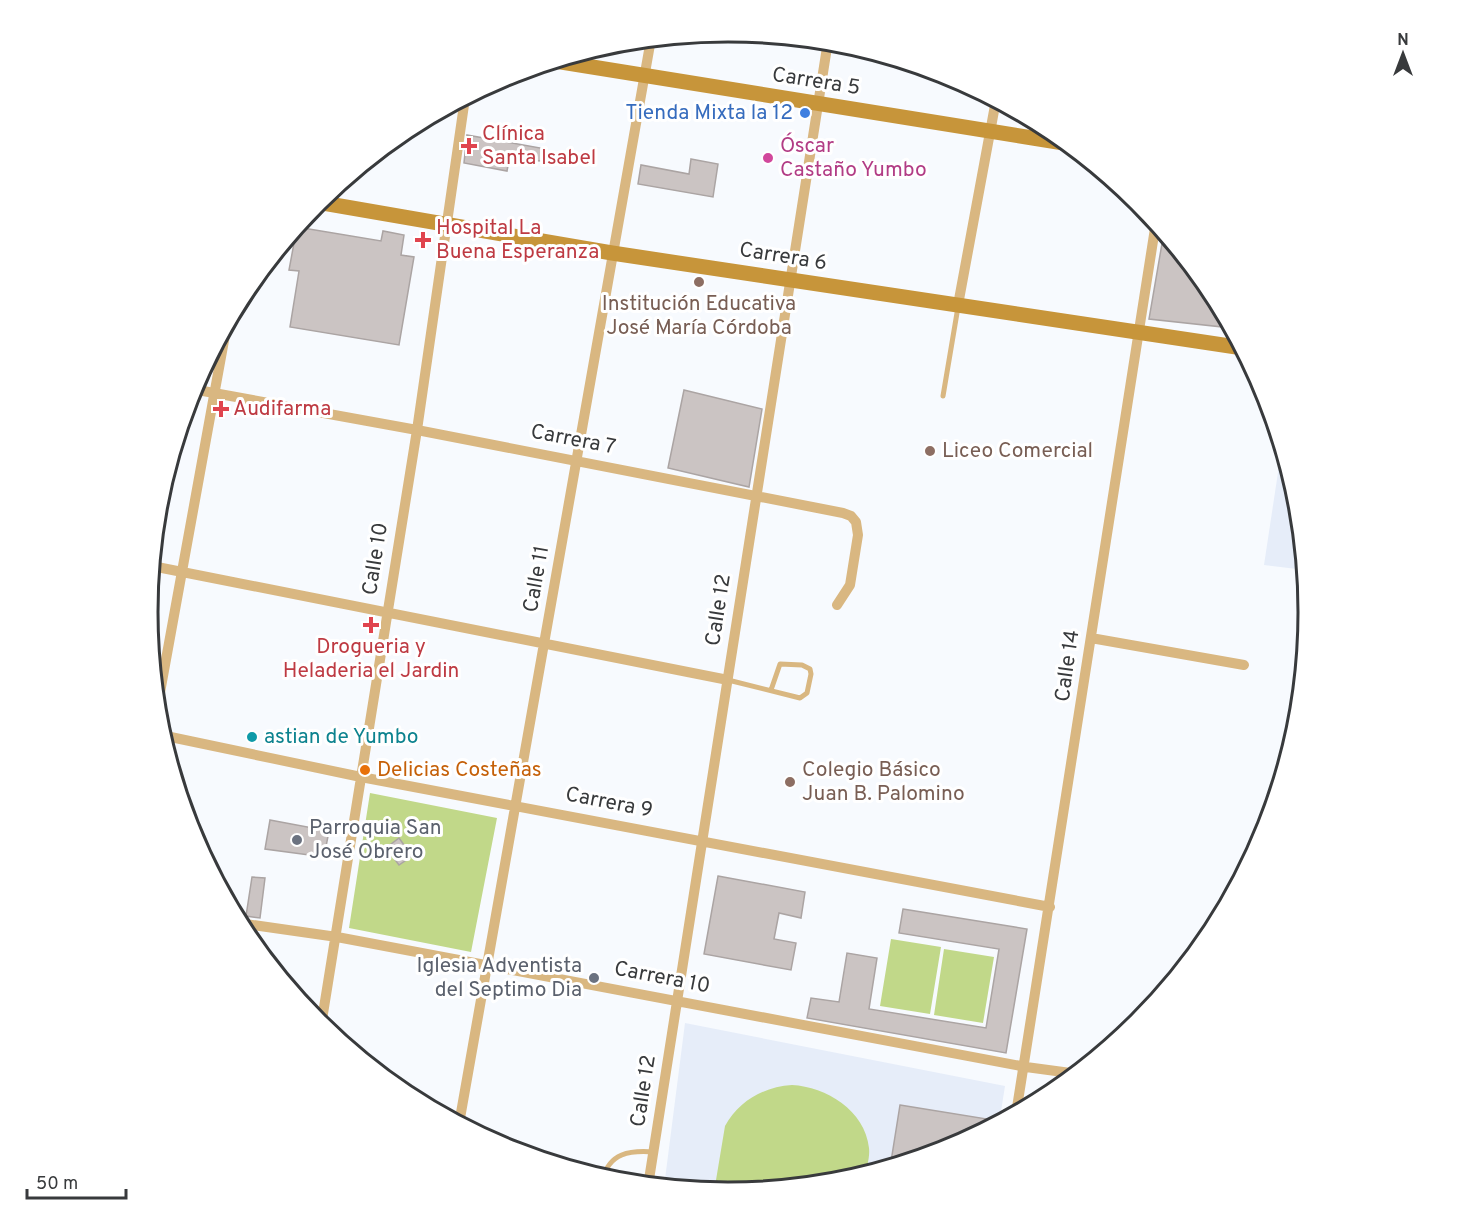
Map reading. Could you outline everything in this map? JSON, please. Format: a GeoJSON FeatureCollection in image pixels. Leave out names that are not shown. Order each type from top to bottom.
{"type":"FeatureCollection","features":[{"type":"Feature","properties":{"kind":"street","name":"Calle 11"},"geometry":{"type":"LineString","coordinates":[[460,1116],[485,964],[546,643],[649,48]]}},
{"type":"Feature","properties":{"kind":"street","name":"Calle 12"},"geometry":{"type":"LineString","coordinates":[[650,1177],[704,841],[756,495],[793,280],[826,51]]}},
{"type":"Feature","properties":{"kind":"street","name":"Carrera 5"},"geometry":{"type":"LineString","coordinates":[[571,64],[1049,141]]}},
{"type":"Feature","properties":{"kind":"street","name":"Calle 10"},"geometry":{"type":"LineString","coordinates":[[323,1014],[417,430],[464,107]]}},
{"type":"Feature","properties":{"kind":"street"},"geometry":{"type":"LineString","coordinates":[[958,305],[995,108]]}},
{"type":"Feature","properties":{"kind":"street","name":"Carrera 6"},"geometry":{"type":"LineString","coordinates":[[330,204],[612,253],[1233,346]]}},
{"type":"Feature","properties":{"kind":"street","name":"Calle 14"},"geometry":{"type":"LineString","coordinates":[[1018,1104],[1026,1066],[1154,233]]}},
{"type":"Feature","properties":{"kind":"street"},"geometry":{"type":"LineString","coordinates":[[162,679],[223,348]]}},
{"type":"Feature","properties":{"kind":"street","name":"Carrera 7"},"geometry":{"type":"LineString","coordinates":[[202,391],[417,430],[843,513],[851,516],[856,522],[858,535],[852,580],[837,605]]}},
{"type":"Feature","properties":{"kind":"street"},"geometry":{"type":"LineString","coordinates":[[160,567],[388,610],[728,680]]}},
{"type":"Feature","properties":{"kind":"street"},"geometry":{"type":"LineString","coordinates":[[1091,638],[1244,664]]}},
{"type":"Feature","properties":{"kind":"street","name":"Carrera 9"},"geometry":{"type":"LineString","coordinates":[[172,737],[361,777],[1050,907]]}},
{"type":"Feature","properties":{"kind":"street","name":"Carrera 10"},"geometry":{"type":"LineString","coordinates":[[251,925],[337,937],[1066,1072]]}},
{"type":"Feature","properties":{"kind":"lane"},"geometry":{"type":"LineString","coordinates":[[943,396],[958,305]]}},
{"type":"Feature","properties":{"kind":"lane"},"geometry":{"type":"LineString","coordinates":[[728,680],[771,690],[804,697],[811,674],[810,669],[802,665],[780,664],[771,690]]}},
{"type":"Feature","properties":{"kind":"lane"},"geometry":{"type":"LineString","coordinates":[[605,1169],[614,1158],[628,1152],[654,1152]]}},
{"type":"Feature","properties":{"kind":"shaded area"},"geometry":{"type":"Polygon","coordinates":[[[1279,463],[1288,501],[1297,569],[1264,565],[1279,463]]]}},
{"type":"Feature","properties":{"kind":"shaded area"},"geometry":{"type":"Polygon","coordinates":[[[685,1023],[1005,1086],[1001,1114],[947,1140],[876,1164],[840,1172],[766,1182],[691,1182],[665,1179],[685,1023]]]}},
{"type":"Feature","properties":{"kind":"green space"},"geometry":{"type":"Polygon","coordinates":[[[370,793],[497,818],[471,952],[349,928],[370,793]]]}},
{"type":"Feature","properties":{"kind":"green space"},"geometry":{"type":"Polygon","coordinates":[[[891,939],[941,947],[930,1014],[880,1006],[891,939]]]}},
{"type":"Feature","properties":{"kind":"green space"},"geometry":{"type":"Polygon","coordinates":[[[944,949],[994,957],[983,1023],[934,1015],[944,949]]]}},
{"type":"Feature","properties":{"kind":"green space"},"geometry":{"type":"Polygon","coordinates":[[[792,1085],[818,1090],[842,1103],[852,1112],[866,1134],[869,1148],[867,1166],[803,1178],[766,1182],[716,1183],[725,1126],[731,1117],[737,1109],[753,1097],[781,1086],[792,1085]]]}},
{"type":"Feature","properties":{"kind":"building"},"geometry":{"type":"Polygon","coordinates":[[[467,135],[546,149],[544,161],[509,160],[507,171],[464,163],[467,135]]]}},
{"type":"Feature","properties":{"kind":"building"},"geometry":{"type":"Polygon","coordinates":[[[691,159],[718,164],[713,197],[638,184],[641,165],[689,174],[691,159]]]}},
{"type":"Feature","properties":{"kind":"building"},"geometry":{"type":"Polygon","coordinates":[[[307,229],[381,241],[383,231],[404,235],[401,255],[414,257],[399,345],[290,327],[299,271],[289,270],[294,243],[307,229]]]}},
{"type":"Feature","properties":{"kind":"building"},"geometry":{"type":"Polygon","coordinates":[[[1162,242],[1181,265],[1223,327],[1149,319],[1162,242]]]}},
{"type":"Feature","properties":{"kind":"building"},"geometry":{"type":"Polygon","coordinates":[[[684,390],[762,409],[749,487],[668,468],[684,390]]]}},
{"type":"Feature","properties":{"kind":"building","name":"Parroquia San José Obrero"},"geometry":{"type":"Polygon","coordinates":[[[270,820],[329,831],[324,857],[265,849],[270,820]]]}},
{"type":"Feature","properties":{"kind":"building"},"geometry":{"type":"Polygon","coordinates":[[[399,838],[412,856],[399,865],[386,848],[399,838]]]}},
{"type":"Feature","properties":{"kind":"building"},"geometry":{"type":"Polygon","coordinates":[[[718,876],[805,892],[801,918],[779,913],[774,939],[796,943],[791,970],[704,954],[718,876]]]}},
{"type":"Feature","properties":{"kind":"building"},"geometry":{"type":"Polygon","coordinates":[[[252,877],[265,878],[260,918],[246,916],[252,877]]]}},
{"type":"Feature","properties":{"kind":"building"},"geometry":{"type":"Polygon","coordinates":[[[903,909],[1027,929],[1006,1053],[807,1018],[811,998],[839,1002],[847,953],[877,958],[869,1009],[986,1028],[999,949],[899,933],[903,909]]]}},
{"type":"Feature","properties":{"kind":"building"},"geometry":{"type":"Polygon","coordinates":[[[900,1105],[987,1119],[947,1140],[891,1159],[900,1105]]]}},
{"type":"Feature","properties":{"kind":"place","name":"Tienda Mixta la 12"},"geometry":{"type":"Point","coordinates":[805,113]}},
{"type":"Feature","properties":{"kind":"place","name":"Clínica Santa Isabel"},"geometry":{"type":"Point","coordinates":[469,146]}},
{"type":"Feature","properties":{"kind":"place","name":"Óscar Castaño Yumbo"},"geometry":{"type":"Point","coordinates":[768,158]}},
{"type":"Feature","properties":{"kind":"place","name":"Hospital La Buena Esperanza"},"geometry":{"type":"Point","coordinates":[423,240]}},
{"type":"Feature","properties":{"kind":"place","name":"Institución Educativa José María Córdoba"},"geometry":{"type":"Point","coordinates":[699,282]}},
{"type":"Feature","properties":{"kind":"place","name":"Audifarma"},"geometry":{"type":"Point","coordinates":[221,409]}},
{"type":"Feature","properties":{"kind":"place","name":"Liceo Comercial"},"geometry":{"type":"Point","coordinates":[930,451]}},
{"type":"Feature","properties":{"kind":"place","name":"Drogueria y Heladeria el Jardin"},"geometry":{"type":"Point","coordinates":[371,625]}},
{"type":"Feature","properties":{"kind":"place","name":"astian de Yumbo"},"geometry":{"type":"Point","coordinates":[252,737]}},
{"type":"Feature","properties":{"kind":"place","name":"Delicias Costeñas"},"geometry":{"type":"Point","coordinates":[365,770]}},
{"type":"Feature","properties":{"kind":"place","name":"Colegio Básico Juan B. Palomino"},"geometry":{"type":"Point","coordinates":[790,782]}},
{"type":"Feature","properties":{"kind":"place","name":"Parroquia San José Obrero"},"geometry":{"type":"Point","coordinates":[297,840]}},
{"type":"Feature","properties":{"kind":"place","name":"Iglesia Adventista del Septimo Dia"},"geometry":{"type":"Point","coordinates":[594,978]}}]}
